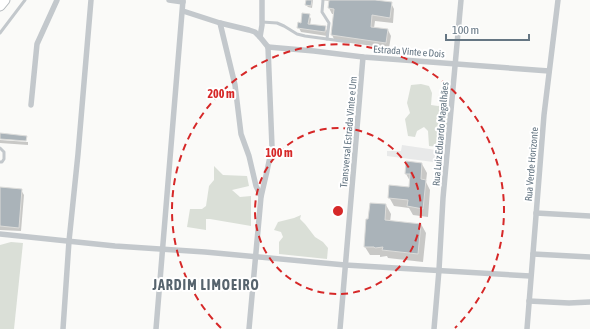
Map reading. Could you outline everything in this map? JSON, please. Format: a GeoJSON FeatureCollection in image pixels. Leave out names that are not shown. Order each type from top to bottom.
{"type":"FeatureCollection","features":[{"type":"Feature","properties":{"kind":"highway"},"geometry":{"type":"LineString","coordinates":[[0,6],[5,0]]}},
{"type":"Feature","properties":{"kind":"street"},"geometry":{"type":"LineString","coordinates":[[31,105],[37,44],[57,0]]}},
{"type":"Feature","properties":{"kind":"street"},"geometry":{"type":"LineString","coordinates":[[63,329],[69,241],[91,0]]}},
{"type":"Feature","properties":{"kind":"street"},"geometry":{"type":"LineString","coordinates":[[156,329],[183,11],[183,1],[169,0]]}},
{"type":"Feature","properties":{"kind":"street"},"geometry":{"type":"LineString","coordinates":[[260,37],[262,0]]}},
{"type":"Feature","properties":{"kind":"street","name":"Rua Luiz Eduardo Magalhães"},"geometry":{"type":"LineString","coordinates":[[434,329],[443,198],[461,0]]}},
{"type":"Feature","properties":{"kind":"street","name":"Rua Verde Horizonte"},"geometry":{"type":"LineString","coordinates":[[527,329],[530,276],[544,115],[558,0]]}},
{"type":"Feature","properties":{"kind":"street"},"geometry":{"type":"LineString","coordinates":[[183,11],[255,32],[268,47],[272,147],[261,197],[249,329]]}},
{"type":"Feature","properties":{"kind":"street"},"geometry":{"type":"LineString","coordinates":[[220,23],[235,85],[241,134],[249,156],[256,186],[261,197]]}},
{"type":"Feature","properties":{"kind":"street","name":"Estrada Vinte e Dois"},"geometry":{"type":"LineString","coordinates":[[268,47],[363,57],[549,71]]}},
{"type":"Feature","properties":{"kind":"street","name":"Transversal Estrada Vinte e Um"},"geometry":{"type":"LineString","coordinates":[[340,329],[363,57]]}},
{"type":"Feature","properties":{"kind":"street"},"geometry":{"type":"LineString","coordinates":[[536,213],[590,216]]}},
{"type":"Feature","properties":{"kind":"street"},"geometry":{"type":"LineString","coordinates":[[0,234],[115,246],[255,256],[346,265],[530,276]]}},
{"type":"Feature","properties":{"kind":"street"},"geometry":{"type":"LineString","coordinates":[[532,254],[590,257]]}},
{"type":"Feature","properties":{"kind":"street"},"geometry":{"type":"LineString","coordinates":[[529,301],[569,303],[590,302]]}},
{"type":"Feature","properties":{"kind":"lane"},"geometry":{"type":"LineString","coordinates":[[0,33],[25,0]]}},
{"type":"Feature","properties":{"kind":"lane"},"geometry":{"type":"LineString","coordinates":[[323,0],[322,12],[329,23],[326,39]]}},
{"type":"Feature","properties":{"kind":"lane"},"geometry":{"type":"LineString","coordinates":[[262,22],[284,26],[297,34],[305,36],[349,42]]}},
{"type":"Feature","properties":{"kind":"lane"},"geometry":{"type":"LineString","coordinates":[[0,148],[4,152],[4,159],[0,162]]}},
{"type":"Feature","properties":{"kind":"shaded area"},"geometry":{"type":"Polygon","coordinates":[[[421,84],[429,86],[432,93],[431,105],[444,105],[447,109],[447,124],[441,147],[429,146],[428,131],[424,127],[417,131],[415,137],[408,136],[405,119],[410,113],[407,103],[411,85],[421,84]]]}},
{"type":"Feature","properties":{"kind":"shaded area"},"geometry":{"type":"Polygon","coordinates":[[[402,145],[443,151],[441,163],[387,156],[387,151],[401,151],[402,145]]]}},
{"type":"Feature","properties":{"kind":"shaded area"},"geometry":{"type":"Polygon","coordinates":[[[214,166],[223,175],[247,176],[249,186],[232,190],[240,197],[251,196],[251,226],[206,219],[206,230],[187,227],[190,209],[202,209],[206,206],[209,186],[214,180],[214,166]]]}},
{"type":"Feature","properties":{"kind":"shaded area"},"geometry":{"type":"Polygon","coordinates":[[[301,215],[300,219],[315,237],[323,242],[328,248],[327,259],[279,254],[279,242],[283,237],[281,232],[274,230],[278,222],[301,215]]]}},
{"type":"Feature","properties":{"kind":"shaded area"},"geometry":{"type":"Polygon","coordinates":[[[11,242],[23,243],[14,329],[0,329],[0,245],[11,242]]]}},
{"type":"Feature","properties":{"kind":"building"},"geometry":{"type":"Polygon","coordinates":[[[306,0],[312,0],[311,6],[305,5],[306,0]]]}},
{"type":"Feature","properties":{"kind":"building"},"geometry":{"type":"Polygon","coordinates":[[[329,0],[375,0],[392,2],[390,18],[372,15],[371,27],[388,29],[386,43],[331,35],[334,9],[328,8],[329,0]]]}},
{"type":"Feature","properties":{"kind":"building"},"geometry":{"type":"Polygon","coordinates":[[[302,13],[310,14],[308,24],[326,26],[325,32],[297,28],[298,22],[301,23],[302,13]]]}},
{"type":"Feature","properties":{"kind":"building"},"geometry":{"type":"Polygon","coordinates":[[[0,133],[27,136],[26,141],[0,139],[0,133]]]}},
{"type":"Feature","properties":{"kind":"building"},"geometry":{"type":"Polygon","coordinates":[[[406,161],[422,163],[421,179],[426,180],[423,209],[407,206],[408,200],[388,198],[389,185],[409,187],[410,174],[405,174],[406,161]]]}},
{"type":"Feature","properties":{"kind":"building"},"geometry":{"type":"Polygon","coordinates":[[[0,187],[22,189],[19,228],[0,226],[0,187]]]}},
{"type":"Feature","properties":{"kind":"building"},"geometry":{"type":"Polygon","coordinates":[[[370,203],[386,204],[385,220],[421,224],[418,254],[382,250],[383,247],[364,247],[366,219],[368,219],[370,203]]]}},
{"type":"Feature","properties":{"kind":"district","name":"JARDIM LIMOEIRO"},"geometry":{"type":"Point","coordinates":[206,285]}}]}
